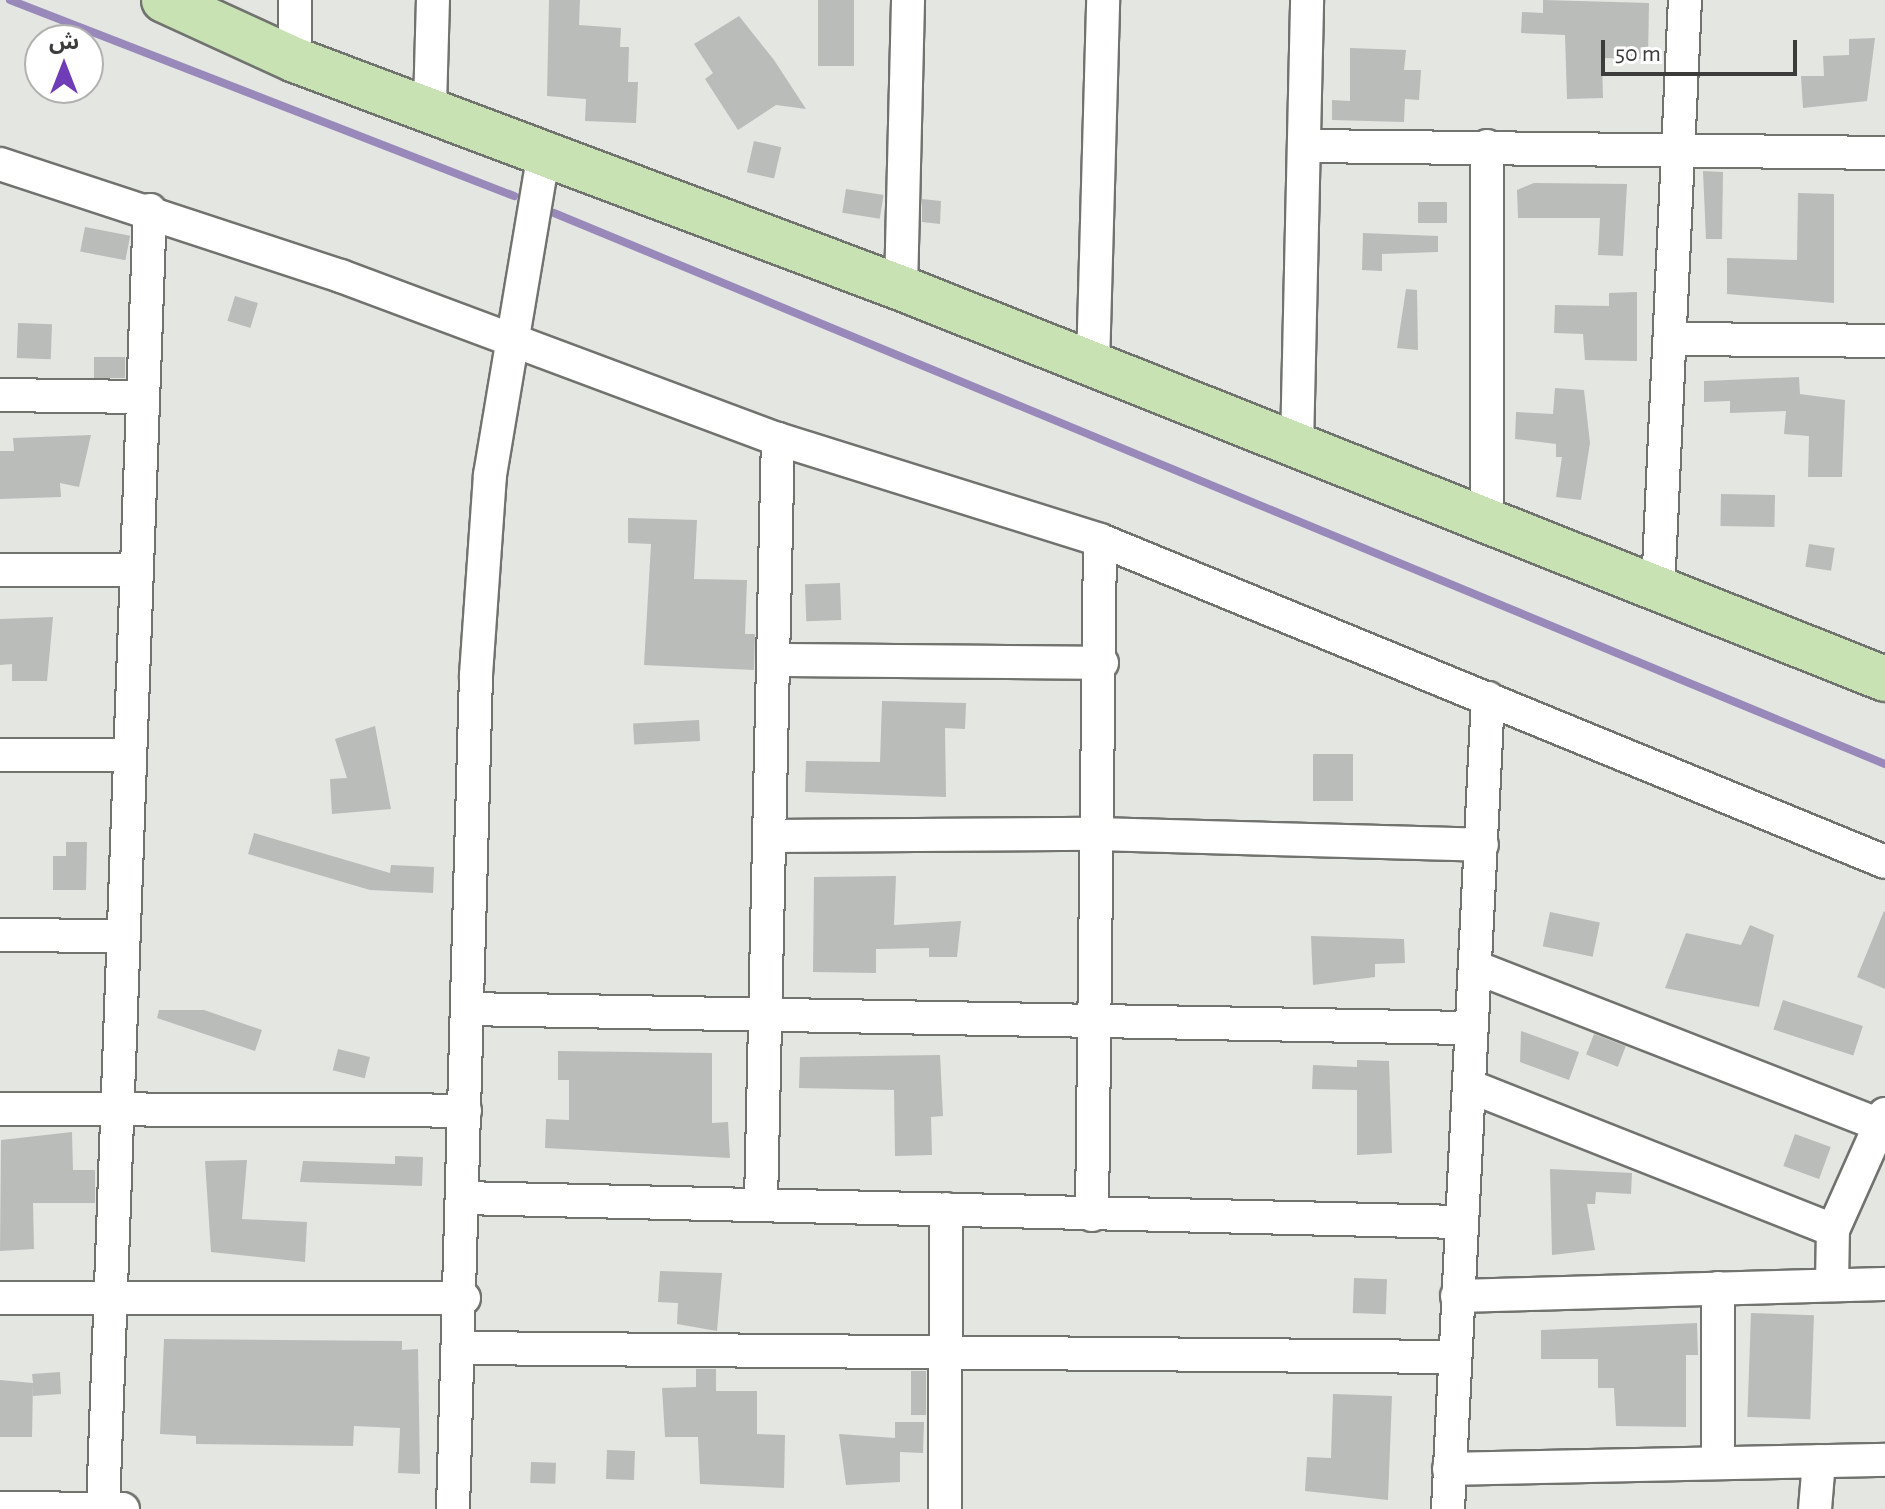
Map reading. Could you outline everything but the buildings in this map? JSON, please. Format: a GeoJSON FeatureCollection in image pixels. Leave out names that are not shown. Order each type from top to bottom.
{"type":"FeatureCollection","features":[{"type":"Feature","properties":{"kind":"main road"},"geometry":{"type":"LineString","coordinates":[[164,0],[295,60],[430,106],[901,288],[1885,679]]}},
{"type":"Feature","properties":{"kind":"street"},"geometry":{"type":"LineString","coordinates":[[295,0],[295,60]]}},
{"type":"Feature","properties":{"kind":"street"},"geometry":{"type":"LineString","coordinates":[[430,106],[433,0]]}},
{"type":"Feature","properties":{"kind":"street"},"geometry":{"type":"LineString","coordinates":[[901,288],[908,0]]}},
{"type":"Feature","properties":{"kind":"street"},"geometry":{"type":"LineString","coordinates":[[1093,365],[1103,0]]}},
{"type":"Feature","properties":{"kind":"street"},"geometry":{"type":"LineString","coordinates":[[1297,446],[1307,0]]}},
{"type":"Feature","properties":{"kind":"street"},"geometry":{"type":"LineString","coordinates":[[1658,589],[1683,150],[1685,0]]}},
{"type":"Feature","properties":{"kind":"street"},"geometry":{"type":"LineString","coordinates":[[1306,146],[1885,153]]}},
{"type":"Feature","properties":{"kind":"street"},"geometry":{"type":"LineString","coordinates":[[1487,146],[1487,520]]}},
{"type":"Feature","properties":{"kind":"street"},"geometry":{"type":"LineString","coordinates":[[453,1509],[464,1298],[463,1198],[476,675],[507,341],[544,151]]}},
{"type":"Feature","properties":{"kind":"street"},"geometry":{"type":"LineString","coordinates":[[0,164],[150,210],[778,439],[1100,540],[1885,862]]}},
{"type":"Feature","properties":{"kind":"street"},"geometry":{"type":"LineString","coordinates":[[103,1508],[150,210]]}},
{"type":"Feature","properties":{"kind":"street"},"geometry":{"type":"LineString","coordinates":[[1673,339],[1885,341]]}},
{"type":"Feature","properties":{"kind":"street"},"geometry":{"type":"LineString","coordinates":[[0,395],[142,397]]}},
{"type":"Feature","properties":{"kind":"street"},"geometry":{"type":"LineString","coordinates":[[761,1203],[778,439]]}},
{"type":"Feature","properties":{"kind":"street"},"geometry":{"type":"LineString","coordinates":[[1092,1215],[1102,663],[1100,540]]}},
{"type":"Feature","properties":{"kind":"street"},"geometry":{"type":"LineString","coordinates":[[0,570],[136,570]]}},
{"type":"Feature","properties":{"kind":"street"},"geometry":{"type":"LineString","coordinates":[[774,660],[1102,663]]}},
{"type":"Feature","properties":{"kind":"street"},"geometry":{"type":"LineString","coordinates":[[1448,1509],[1488,698]]}},
{"type":"Feature","properties":{"kind":"street"},"geometry":{"type":"LineString","coordinates":[[0,755],[130,755]]}},
{"type":"Feature","properties":{"kind":"street"},"geometry":{"type":"LineString","coordinates":[[771,836],[1097,834],[1482,845]]}},
{"type":"Feature","properties":{"kind":"street"},"geometry":{"type":"LineString","coordinates":[[0,935],[123,936]]}},
{"type":"Feature","properties":{"kind":"street"},"geometry":{"type":"LineString","coordinates":[[1475,967],[1883,1122],[1833,1230],[1832,1285]]}},
{"type":"Feature","properties":{"kind":"street"},"geometry":{"type":"LineString","coordinates":[[467,1009],[1470,1028]]}},
{"type":"Feature","properties":{"kind":"street"},"geometry":{"type":"LineString","coordinates":[[1469,1086],[1833,1230]]}},
{"type":"Feature","properties":{"kind":"street"},"geometry":{"type":"LineString","coordinates":[[0,1109],[465,1111]]}},
{"type":"Feature","properties":{"kind":"street"},"geometry":{"type":"LineString","coordinates":[[463,1198],[1462,1222]]}},
{"type":"Feature","properties":{"kind":"street"},"geometry":{"type":"LineString","coordinates":[[945,1509],[942,1349],[946,1209]]}},
{"type":"Feature","properties":{"kind":"street"},"geometry":{"type":"LineString","coordinates":[[1457,1296],[1885,1284]]}},
{"type":"Feature","properties":{"kind":"street"},"geometry":{"type":"LineString","coordinates":[[1718,1288],[1718,1463]]}},
{"type":"Feature","properties":{"kind":"street"},"geometry":{"type":"LineString","coordinates":[[0,1298],[110,1301],[464,1298]]}},
{"type":"Feature","properties":{"kind":"street"},"geometry":{"type":"LineString","coordinates":[[461,1348],[942,1349],[1454,1357]]}},
{"type":"Feature","properties":{"kind":"street"},"geometry":{"type":"LineString","coordinates":[[1449,1469],[1885,1460]]}},
{"type":"Feature","properties":{"kind":"street"},"geometry":{"type":"LineString","coordinates":[[1815,1509],[1819,1461]]}},
{"type":"Feature","properties":{"kind":"street"},"geometry":{"type":"LineString","coordinates":[[0,1508],[123,1509]]}},
{"type":"Feature","properties":{"kind":"waterway"},"geometry":{"type":"LineString","coordinates":[[10,0],[514,196]]}},
{"type":"Feature","properties":{"kind":"waterway"},"geometry":{"type":"LineString","coordinates":[[554,213],[1885,764]]}}]}
